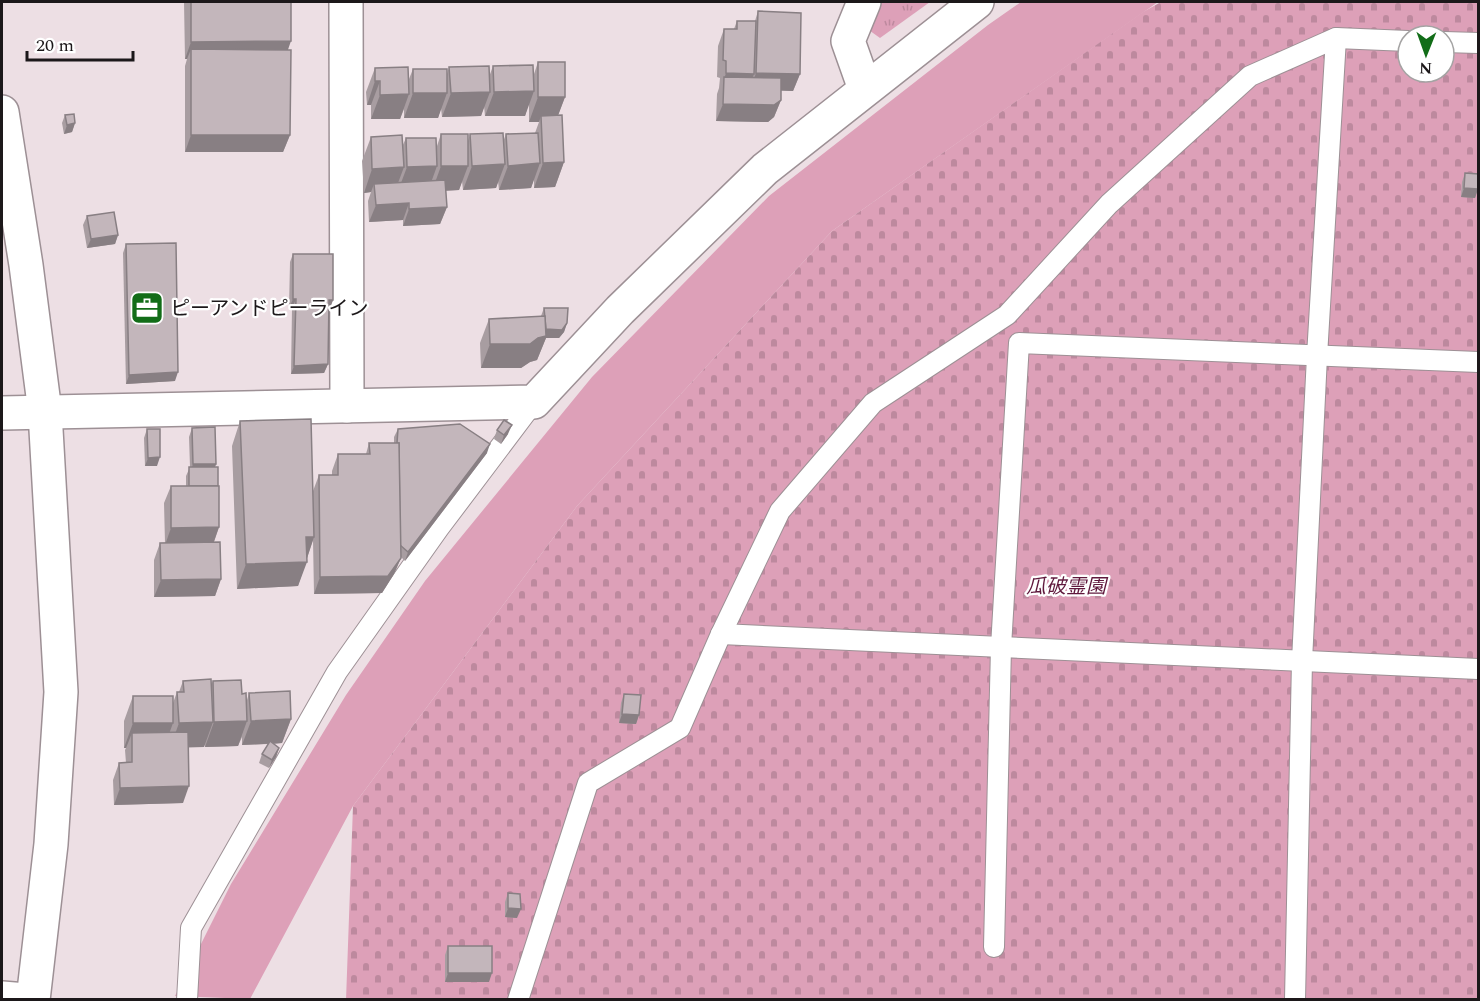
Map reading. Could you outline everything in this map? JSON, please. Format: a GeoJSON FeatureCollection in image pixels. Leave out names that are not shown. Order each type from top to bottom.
{"type":"FeatureCollection","features":[{"type":"Feature","properties":{"kind":"street"},"geometry":{"type":"LineString","coordinates":[[346,2],[347,406]]}},
{"type":"Feature","properties":{"kind":"street"},"geometry":{"type":"LineString","coordinates":[[864,2],[848,41],[865,89]]}},
{"type":"Feature","properties":{"kind":"street"},"geometry":{"type":"LineString","coordinates":[[2,413],[534,402],[620,310],[765,169],[977,2]]}},
{"type":"Feature","properties":{"kind":"street"},"geometry":{"type":"LineString","coordinates":[[2,112],[26,265],[45,412],[61,692],[51,844],[33,999]]}},
{"type":"Feature","properties":{"kind":"street"},"geometry":{"type":"LineString","coordinates":[[2,998],[26,999]]}},
{"type":"Feature","properties":{"kind":"lane"},"geometry":{"type":"LineString","coordinates":[[518,999],[588,783],[680,729],[721,634],[780,511],[873,403],[1007,315],[1109,204],[1250,76],[1336,38],[1396,40]]}},
{"type":"Feature","properties":{"kind":"lane"},"geometry":{"type":"LineString","coordinates":[[1295,999],[1302,661],[1336,38]]}},
{"type":"Feature","properties":{"kind":"lane"},"geometry":{"type":"LineString","coordinates":[[1456,42],[1479,43]]}},
{"type":"Feature","properties":{"kind":"lane"},"geometry":{"type":"LineString","coordinates":[[994,947],[1001,647],[1019,343],[1479,362]]}},
{"type":"Feature","properties":{"kind":"lane"},"geometry":{"type":"LineString","coordinates":[[187,999],[191,928],[337,672],[439,528],[534,402]]}},
{"type":"Feature","properties":{"kind":"lane"},"geometry":{"type":"LineString","coordinates":[[721,634],[1479,669]]}},
{"type":"Feature","properties":{"kind":"green space"},"geometry":{"type":"Polygon","coordinates":[[[878,2],[930,2],[880,38],[866,28],[878,2]]]}},
{"type":"Feature","properties":{"kind":"green space"},"geometry":{"type":"Polygon","coordinates":[[[1021,2],[1158,2],[832,231],[577,506],[353,806],[250,999],[175,996],[231,884],[346,695],[425,581],[592,377],[769,196],[988,25],[1021,2]]]}},
{"type":"Feature","properties":{"kind":"green space","name":"瓜破霊園"},"geometry":{"type":"Polygon","coordinates":[[[1161,2],[1478,2],[1478,999],[346,1000],[353,806],[577,506],[832,231],[1143,12],[1161,2]]]}},
{"type":"Feature","properties":{"kind":"building"},"geometry":{"type":"Polygon","coordinates":[[[191,2],[291,2],[291,41],[191,42],[191,2]]]}},
{"type":"Feature","properties":{"kind":"building"},"geometry":{"type":"Polygon","coordinates":[[[758,11],[801,13],[800,74],[756,73],[758,11]]]}},
{"type":"Feature","properties":{"kind":"building"},"geometry":{"type":"Polygon","coordinates":[[[737,21],[756,21],[754,74],[726,73],[726,61],[723,60],[724,29],[737,29],[737,21]]]}},
{"type":"Feature","properties":{"kind":"building"},"geometry":{"type":"Polygon","coordinates":[[[191,49],[291,50],[290,135],[191,135],[191,49]]]}},
{"type":"Feature","properties":{"kind":"building"},"geometry":{"type":"Polygon","coordinates":[[[538,62],[565,62],[565,97],[538,97],[538,62]]]}},
{"type":"Feature","properties":{"kind":"building"},"geometry":{"type":"Polygon","coordinates":[[[533,65],[534,91],[494,92],[493,66],[533,65]]]}},
{"type":"Feature","properties":{"kind":"building"},"geometry":{"type":"Polygon","coordinates":[[[489,66],[490,92],[451,93],[449,67],[489,66]]]}},
{"type":"Feature","properties":{"kind":"building"},"geometry":{"type":"Polygon","coordinates":[[[408,67],[409,94],[380,95],[380,81],[375,81],[375,68],[408,67]]]}},
{"type":"Feature","properties":{"kind":"building"},"geometry":{"type":"Polygon","coordinates":[[[413,69],[447,69],[447,93],[413,93],[413,69]]]}},
{"type":"Feature","properties":{"kind":"building"},"geometry":{"type":"Polygon","coordinates":[[[724,77],[781,78],[781,100],[774,105],[723,104],[724,77]]]}},
{"type":"Feature","properties":{"kind":"building"},"geometry":{"type":"Polygon","coordinates":[[[74,114],[75,123],[67,125],[65,115],[74,114]]]}},
{"type":"Feature","properties":{"kind":"building"},"geometry":{"type":"Polygon","coordinates":[[[562,115],[564,162],[543,163],[541,116],[562,115]]]}},
{"type":"Feature","properties":{"kind":"building"},"geometry":{"type":"Polygon","coordinates":[[[503,133],[505,164],[472,166],[470,134],[503,133]]]}},
{"type":"Feature","properties":{"kind":"building"},"geometry":{"type":"Polygon","coordinates":[[[538,133],[540,163],[508,166],[506,134],[538,133]]]}},
{"type":"Feature","properties":{"kind":"building"},"geometry":{"type":"Polygon","coordinates":[[[441,134],[468,134],[468,166],[441,166],[441,134]]]}},
{"type":"Feature","properties":{"kind":"building"},"geometry":{"type":"Polygon","coordinates":[[[402,135],[404,167],[372,169],[371,137],[402,135]]]}},
{"type":"Feature","properties":{"kind":"building"},"geometry":{"type":"Polygon","coordinates":[[[406,138],[436,138],[437,166],[407,167],[406,138]]]}},
{"type":"Feature","properties":{"kind":"building"},"geometry":{"type":"Polygon","coordinates":[[[1465,173],[1479,174],[1478,189],[1464,188],[1465,173]]]}},
{"type":"Feature","properties":{"kind":"building"},"geometry":{"type":"Polygon","coordinates":[[[445,180],[447,207],[409,209],[409,203],[376,205],[374,184],[445,180]]]}},
{"type":"Feature","properties":{"kind":"building"},"geometry":{"type":"Polygon","coordinates":[[[114,212],[118,235],[91,239],[87,216],[114,212]]]}},
{"type":"Feature","properties":{"kind":"building"},"geometry":{"type":"Polygon","coordinates":[[[176,243],[178,372],[129,375],[126,244],[176,243]]]}},
{"type":"Feature","properties":{"kind":"building"},"geometry":{"type":"Polygon","coordinates":[[[293,254],[333,254],[333,300],[329,300],[328,364],[294,366],[296,299],[293,299],[293,254]]]}},
{"type":"Feature","properties":{"kind":"building"},"geometry":{"type":"Polygon","coordinates":[[[544,308],[568,308],[567,323],[562,330],[546,329],[544,308]]]}},
{"type":"Feature","properties":{"kind":"building"},"geometry":{"type":"Polygon","coordinates":[[[545,316],[546,336],[530,344],[490,344],[489,319],[545,316]]]}},
{"type":"Feature","properties":{"kind":"building"},"geometry":{"type":"Polygon","coordinates":[[[311,419],[314,537],[306,537],[307,562],[246,564],[240,421],[311,419]]]}},
{"type":"Feature","properties":{"kind":"building"},"geometry":{"type":"Polygon","coordinates":[[[504,420],[512,425],[504,435],[497,430],[504,420]]]}},
{"type":"Feature","properties":{"kind":"building"},"geometry":{"type":"Polygon","coordinates":[[[460,424],[490,444],[408,552],[400,545],[398,429],[460,424]]]}},
{"type":"Feature","properties":{"kind":"building"},"geometry":{"type":"Polygon","coordinates":[[[215,427],[216,464],[193,464],[192,428],[215,427]]]}},
{"type":"Feature","properties":{"kind":"building"},"geometry":{"type":"Polygon","coordinates":[[[147,429],[160,429],[160,457],[148,458],[147,429]]]}},
{"type":"Feature","properties":{"kind":"building"},"geometry":{"type":"Polygon","coordinates":[[[369,443],[399,443],[401,558],[388,576],[320,577],[319,475],[338,475],[338,454],[370,454],[369,443]]]}},
{"type":"Feature","properties":{"kind":"building"},"geometry":{"type":"Polygon","coordinates":[[[189,467],[218,467],[218,486],[189,486],[189,467]]]}},
{"type":"Feature","properties":{"kind":"building"},"geometry":{"type":"Polygon","coordinates":[[[171,486],[219,486],[219,527],[171,528],[171,486]]]}},
{"type":"Feature","properties":{"kind":"building"},"geometry":{"type":"Polygon","coordinates":[[[220,542],[221,579],[161,580],[160,543],[220,542]]]}},
{"type":"Feature","properties":{"kind":"building"},"geometry":{"type":"Polygon","coordinates":[[[211,679],[213,722],[179,723],[177,692],[184,692],[183,681],[211,679]]]}},
{"type":"Feature","properties":{"kind":"building"},"geometry":{"type":"Polygon","coordinates":[[[241,680],[242,694],[246,693],[247,721],[214,722],[213,681],[241,680]]]}},
{"type":"Feature","properties":{"kind":"building"},"geometry":{"type":"Polygon","coordinates":[[[290,691],[291,719],[251,721],[249,693],[290,691]]]}},
{"type":"Feature","properties":{"kind":"building"},"geometry":{"type":"Polygon","coordinates":[[[624,694],[641,695],[639,715],[622,714],[624,694]]]}},
{"type":"Feature","properties":{"kind":"building"},"geometry":{"type":"Polygon","coordinates":[[[133,696],[173,696],[173,723],[133,723],[133,696]]]}},
{"type":"Feature","properties":{"kind":"building"},"geometry":{"type":"Polygon","coordinates":[[[188,732],[189,786],[120,788],[119,763],[132,762],[132,733],[188,732]]]}},
{"type":"Feature","properties":{"kind":"building"},"geometry":{"type":"Polygon","coordinates":[[[270,741],[279,748],[272,760],[262,754],[270,741]]]}},
{"type":"Feature","properties":{"kind":"building"},"geometry":{"type":"Polygon","coordinates":[[[508,893],[520,894],[521,909],[508,908],[508,893]]]}},
{"type":"Feature","properties":{"kind":"building"},"geometry":{"type":"Polygon","coordinates":[[[448,946],[492,946],[492,973],[448,973],[448,946]]]}},
{"type":"Feature","properties":{"kind":"place","name":"ピーアンドピーライン"},"geometry":{"type":"Point","coordinates":[147,308]}}]}
